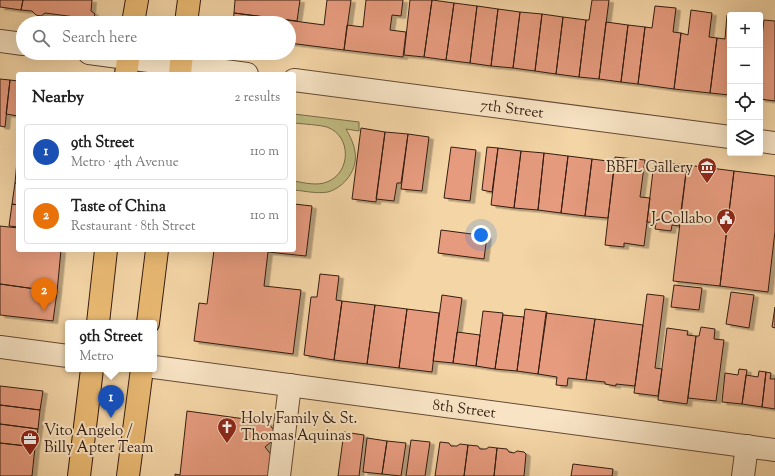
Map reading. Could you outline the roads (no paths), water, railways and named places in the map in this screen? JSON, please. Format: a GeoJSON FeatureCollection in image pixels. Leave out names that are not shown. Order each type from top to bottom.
{"type":"FeatureCollection","features":[{"type":"Feature","properties":{"kind":"main road"},"geometry":{"type":"LineString","coordinates":[[134,16],[137,0]]}},
{"type":"Feature","properties":{"kind":"main road"},"geometry":{"type":"LineString","coordinates":[[187,16],[188,0]]}},
{"type":"Feature","properties":{"kind":"main road"},"geometry":{"type":"LineString","coordinates":[[98,320],[106,252]]}},
{"type":"Feature","properties":{"kind":"main road"},"geometry":{"type":"LineString","coordinates":[[148,320],[157,252]]}},
{"type":"Feature","properties":{"kind":"main road"},"geometry":{"type":"LineString","coordinates":[[79,476],[92,372]]}},
{"type":"Feature","properties":{"kind":"main road"},"geometry":{"type":"LineString","coordinates":[[128,476],[142,372]]}},
{"type":"Feature","properties":{"kind":"street"},"geometry":{"type":"LineString","coordinates":[[0,41],[16,43]]}},
{"type":"Feature","properties":{"kind":"street"},"geometry":{"type":"LineString","coordinates":[[128,62],[181,64],[234,72]]}},
{"type":"Feature","properties":{"kind":"street","name":"7th Street"},"geometry":{"type":"LineString","coordinates":[[296,80],[727,137]]}},
{"type":"Feature","properties":{"kind":"street"},"geometry":{"type":"LineString","coordinates":[[763,141],[775,143]]}},
{"type":"Feature","properties":{"kind":"street"},"geometry":{"type":"LineString","coordinates":[[0,348],[65,356]]}},
{"type":"Feature","properties":{"kind":"street","name":"8th Street"},"geometry":{"type":"LineString","coordinates":[[157,367],[775,450]]}},
{"type":"Feature","properties":{"kind":"street"},"geometry":{"type":"LineString","coordinates":[[279,476],[290,385]]}},
{"type":"Feature","properties":{"kind":"street"},"geometry":{"type":"LineString","coordinates":[[744,476],[747,446]]}},
{"type":"Feature","properties":{"kind":"place","name":"BBFL Gallery"},"geometry":{"type":"Point","coordinates":[707,184]}},
{"type":"Feature","properties":{"kind":"place","name":"J-Collabo"},"geometry":{"type":"Point","coordinates":[726,235]}},
{"type":"Feature","properties":{"kind":"place","name":"Taste of China"},"geometry":{"type":"Point","coordinates":[44,311]}},
{"type":"Feature","properties":{"kind":"place","name":"9th Street"},"geometry":{"type":"Point","coordinates":[111,418]}},
{"type":"Feature","properties":{"kind":"place","name":"Holy Family & St. Thomas Aquinas"},"geometry":{"type":"Point","coordinates":[227,444]}},
{"type":"Feature","properties":{"kind":"place","name":"Vito Angelo / Billy Apter Team"},"geometry":{"type":"Point","coordinates":[30,456]}}]}
